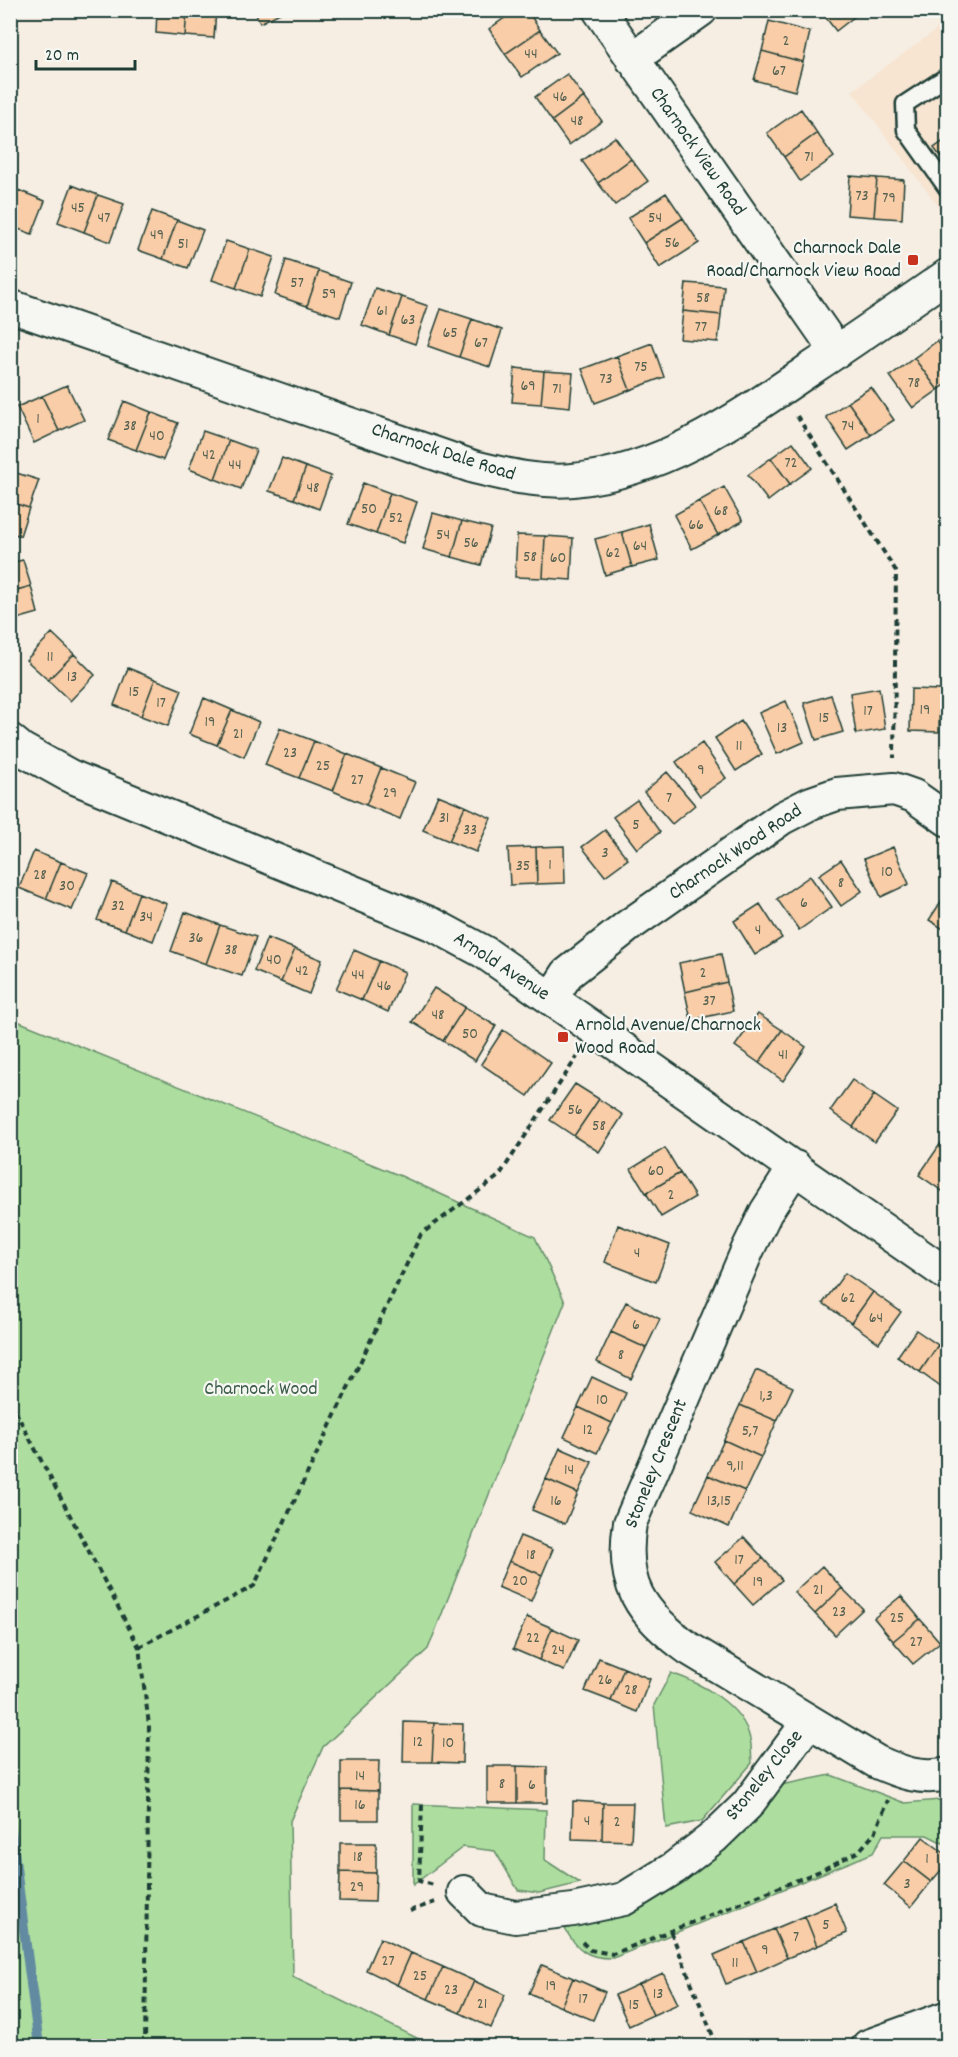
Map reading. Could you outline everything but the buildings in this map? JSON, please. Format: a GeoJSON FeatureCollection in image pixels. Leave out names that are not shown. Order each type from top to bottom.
{"type":"FeatureCollection","features":[{"type":"Feature","properties":{"kind":"street","name":"Charnock View Road"},"geometry":{"type":"LineString","coordinates":[[599,10],[837,352]]}},
{"type":"Feature","properties":{"kind":"street"},"geometry":{"type":"LineString","coordinates":[[632,59],[701,10]]}},
{"type":"Feature","properties":{"kind":"street","name":"Charnock Dale Road"},"geometry":{"type":"LineString","coordinates":[[10,306],[474,467],[525,479],[572,480],[615,474],[675,453],[717,430],[781,390],[948,274]]}},
{"type":"Feature","properties":{"kind":"street","name":"Arnold Avenue"},"geometry":{"type":"LineString","coordinates":[[10,740],[21,749],[70,776],[434,925],[484,951],[948,1275]]}},
{"type":"Feature","properties":{"kind":"street","name":"Charnock Wood Road"},"geometry":{"type":"LineString","coordinates":[[551,999],[567,974],[585,958],[782,818],[837,794],[894,789],[914,796],[948,820]]}},
{"type":"Feature","properties":{"kind":"street","name":"Stoneley Crescent"},"geometry":{"type":"LineString","coordinates":[[795,1167],[766,1212],[748,1249],[630,1523],[625,1551],[637,1594],[648,1613],[664,1630],[688,1648],[877,1762],[898,1771],[931,1778],[948,1774]]}},
{"type":"Feature","properties":{"kind":"street","name":"Stoneley Close"},"geometry":{"type":"LineString","coordinates":[[464,1892],[482,1910],[515,1917],[573,1910],[624,1899],[674,1868],[714,1837],[747,1805],[809,1721]]}},
{"type":"Feature","properties":{"kind":"street"},"geometry":{"type":"LineString","coordinates":[[868,2046],[948,2017]]}},
{"type":"Feature","properties":{"kind":"lane"},"geometry":{"type":"LineString","coordinates":[[948,76],[905,104],[904,116],[906,130],[948,189]]}},
{"type":"Feature","properties":{"kind":"path"},"geometry":{"type":"LineString","coordinates":[[781,390],[896,571],[894,789]]}},
{"type":"Feature","properties":{"kind":"path"},"geometry":{"type":"LineString","coordinates":[[139,1647],[254,1586],[420,1234],[499,1176],[596,1029]]}},
{"type":"Feature","properties":{"kind":"path"},"geometry":{"type":"LineString","coordinates":[[10,1401],[139,1647],[148,1725],[145,2046]]}},
{"type":"Feature","properties":{"kind":"path"},"geometry":{"type":"LineString","coordinates":[[573,1910],[578,1938],[590,1950],[613,1954],[820,1871],[860,1851],[875,1833],[898,1771]]}},
{"type":"Feature","properties":{"kind":"path"},"geometry":{"type":"LineString","coordinates":[[422,1805],[419,1881],[464,1892]]}},
{"type":"Feature","properties":{"kind":"path"},"geometry":{"type":"LineString","coordinates":[[672,1932],[717,2046]]}},
{"type":"Feature","properties":{"kind":"shaded area"},"geometry":{"type":"Polygon","coordinates":[[[947,22],[947,218],[852,91],[947,22]]]}},
{"type":"Feature","properties":{"kind":"green space","name":"Charnock Wood"},"geometry":{"type":"Polygon","coordinates":[[[10,1018],[401,1176],[535,1237],[565,1302],[428,1649],[323,1747],[290,1821],[293,1977],[433,2046],[11,2046],[10,1018]]]}},
{"type":"Feature","properties":{"kind":"green space"},"geometry":{"type":"Polygon","coordinates":[[[671,1673],[707,1689],[730,1706],[739,1716],[750,1739],[752,1763],[702,1821],[666,1828],[654,1705],[671,1673]]]}},
{"type":"Feature","properties":{"kind":"green space"},"geometry":{"type":"Polygon","coordinates":[[[831,1775],[905,1803],[940,1800],[947,1819],[947,1845],[927,1835],[883,1835],[873,1853],[613,1958],[597,1957],[584,1952],[574,1943],[565,1929],[632,1909],[781,1785],[831,1775]]]}},
{"type":"Feature","properties":{"kind":"green space"},"geometry":{"type":"Polygon","coordinates":[[[413,1804],[546,1810],[545,1860],[580,1883],[539,1893],[518,1890],[495,1851],[463,1847],[413,1885],[413,1804]]]}},
{"type":"Feature","properties":{"kind":"waterway"},"geometry":{"type":"LineString","coordinates":[[10,1821],[39,2046]]}},
{"type":"Feature","properties":{"kind":"place","name":"Charnock Dale Road/Charnock View Road"},"geometry":{"type":"Point","coordinates":[913,260]}},
{"type":"Feature","properties":{"kind":"place","name":"Arnold Avenue/Charnock Wood Road"},"geometry":{"type":"Point","coordinates":[563,1037]}}]}
